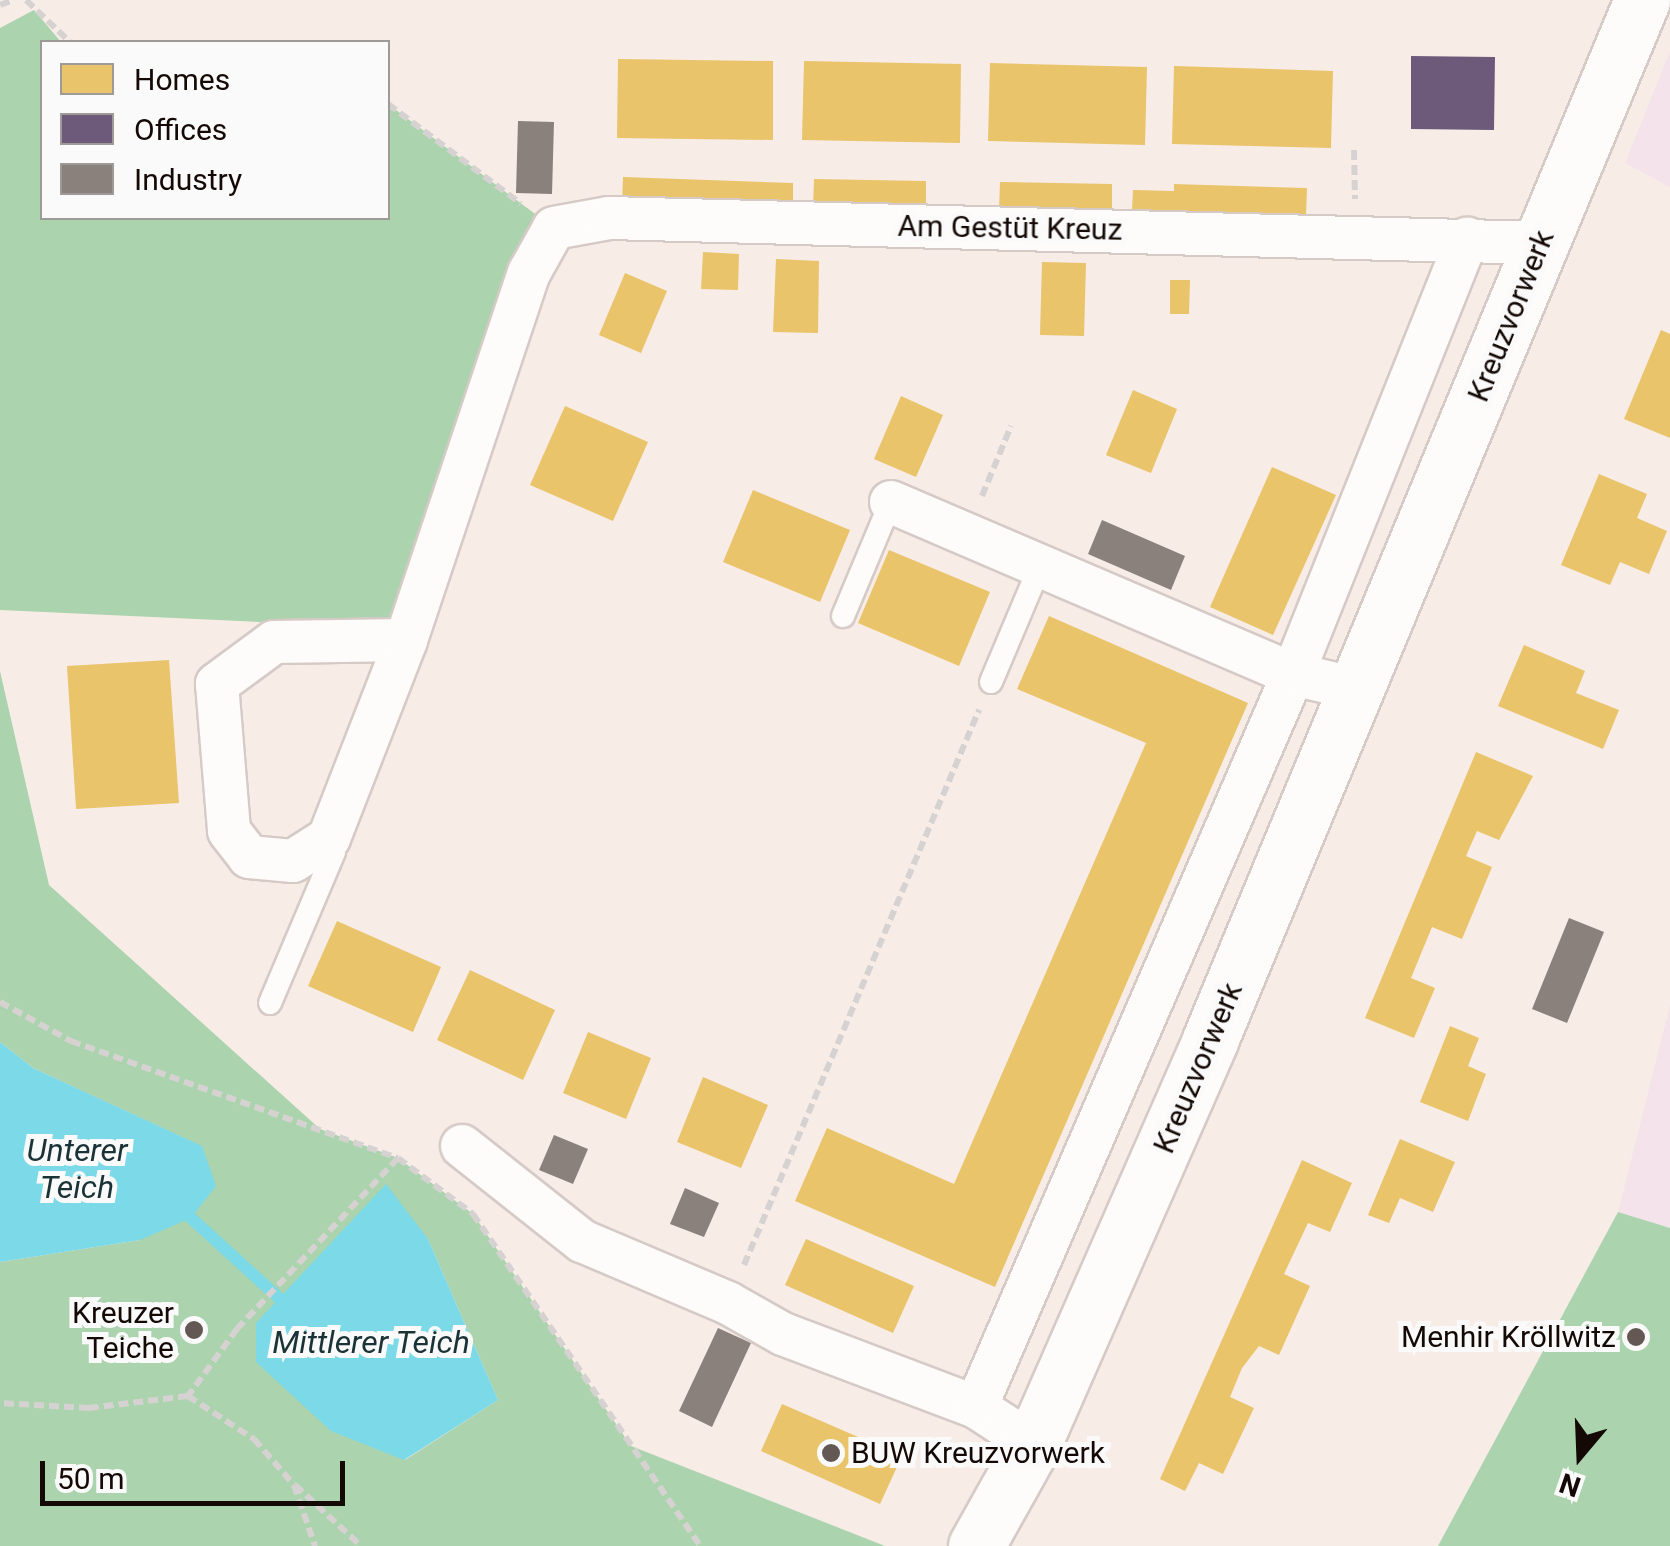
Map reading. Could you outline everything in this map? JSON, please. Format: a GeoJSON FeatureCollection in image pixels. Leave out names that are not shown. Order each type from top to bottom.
{"type":"FeatureCollection","features":[{"type":"Feature","properties":{"kind":"street","name":"Kreuzvorwerk"},"geometry":{"type":"LineString","coordinates":[[976,1546],[1033,1444],[1357,688],[1642,0]]}},
{"type":"Feature","properties":{"kind":"street","name":"Am Gestüt Kreuz"},"geometry":{"type":"LineString","coordinates":[[554,228],[609,218],[1541,243]]}},
{"type":"Feature","properties":{"kind":"street"},"geometry":{"type":"LineString","coordinates":[[406,640],[274,642],[217,684],[230,831],[249,857],[292,861],[330,838],[406,640],[529,274],[554,228]]}},
{"type":"Feature","properties":{"kind":"street"},"geometry":{"type":"LineString","coordinates":[[976,1407],[1293,674],[1467,239]]}},
{"type":"Feature","properties":{"kind":"street"},"geometry":{"type":"LineString","coordinates":[[891,502],[1293,674],[1357,688]]}},
{"type":"Feature","properties":{"kind":"street"},"geometry":{"type":"LineString","coordinates":[[462,1146],[582,1241],[728,1302],[783,1334],[976,1407],[1033,1444]]}},
{"type":"Feature","properties":{"kind":"lane"},"geometry":{"type":"LineString","coordinates":[[842,616],[891,502]]}},
{"type":"Feature","properties":{"kind":"lane"},"geometry":{"type":"LineString","coordinates":[[991,682],[1040,566]]}},
{"type":"Feature","properties":{"kind":"lane"},"geometry":{"type":"LineString","coordinates":[[270,1002],[334,852],[330,838]]}},
{"type":"Feature","properties":{"kind":"path"},"geometry":{"type":"LineString","coordinates":[[0,6],[14,0]]}},
{"type":"Feature","properties":{"kind":"path"},"geometry":{"type":"LineString","coordinates":[[26,0],[68,40]]}},
{"type":"Feature","properties":{"kind":"path"},"geometry":{"type":"LineString","coordinates":[[390,105],[554,228]]}},
{"type":"Feature","properties":{"kind":"path"},"geometry":{"type":"LineString","coordinates":[[981,498],[1011,426]]}},
{"type":"Feature","properties":{"kind":"path"},"geometry":{"type":"LineString","coordinates":[[728,1302],[991,682]]}},
{"type":"Feature","properties":{"kind":"path"},"geometry":{"type":"LineString","coordinates":[[0,1002],[103,1053],[398,1158],[473,1214],[700,1546]]}},
{"type":"Feature","properties":{"kind":"path"},"geometry":{"type":"LineString","coordinates":[[188,1396],[237,1329],[398,1158]]}},
{"type":"Feature","properties":{"kind":"path"},"geometry":{"type":"LineString","coordinates":[[0,1403],[89,1408],[188,1396],[254,1439],[294,1485],[362,1546]]}},
{"type":"Feature","properties":{"kind":"path"},"geometry":{"type":"LineString","coordinates":[[294,1485],[315,1546]]}},
{"type":"Feature","properties":{"kind":"shaded area"},"geometry":{"type":"Polygon","coordinates":[[[1670,51],[1670,187],[1625,163],[1670,51]]]}},
{"type":"Feature","properties":{"kind":"shaded area"},"geometry":{"type":"Polygon","coordinates":[[[1670,1005],[1670,1228],[1618,1212],[1670,1005]]]}},
{"type":"Feature","properties":{"kind":"green space"},"geometry":{"type":"Polygon","coordinates":[[[34,10],[59,40],[40,40],[40,220],[390,220],[390,105],[554,228],[506,270],[390,628],[0,610],[0,28],[34,10]]]}},
{"type":"Feature","properties":{"kind":"green space"},"geometry":{"type":"Polygon","coordinates":[[[0,671],[49,885],[320,1129],[398,1158],[473,1214],[631,1446],[885,1546],[0,1546],[0,1262],[140,1240],[201,1146],[33,1068],[0,1042],[0,671]],[[428,1239],[405,1460],[498,1400],[428,1239]]]}},
{"type":"Feature","properties":{"kind":"green space"},"geometry":{"type":"Polygon","coordinates":[[[1618,1212],[1670,1228],[1670,1546],[1438,1546],[1618,1212]]]}},
{"type":"Feature","properties":{"kind":"water","name":"Unterer Teich"},"geometry":{"type":"Polygon","coordinates":[[[0,1042],[33,1068],[202,1146],[216,1186],[191,1218],[140,1240],[0,1262],[0,1042]]]}},
{"type":"Feature","properties":{"kind":"water","name":"Mittlerer Teich"},"geometry":{"type":"Polygon","coordinates":[[[386,1184],[428,1239],[498,1400],[404,1460],[331,1431],[256,1362],[256,1323],[386,1184]]]}},
{"type":"Feature","properties":{"kind":"building: Homes"},"geometry":{"type":"Polygon","coordinates":[[[618,59],[773,61],[773,140],[617,138],[618,59]]]}},
{"type":"Feature","properties":{"kind":"building: Homes"},"geometry":{"type":"Polygon","coordinates":[[[804,61],[961,64],[960,143],[802,140],[804,61]]]}},
{"type":"Feature","properties":{"kind":"building: Homes"},"geometry":{"type":"Polygon","coordinates":[[[990,63],[1147,67],[1145,145],[988,141],[990,63]]]}},
{"type":"Feature","properties":{"kind":"building: Homes"},"geometry":{"type":"Polygon","coordinates":[[[1174,66],[1333,71],[1331,148],[1172,144],[1174,66]]]}},
{"type":"Feature","properties":{"kind":"building: Homes"},"geometry":{"type":"Polygon","coordinates":[[[623,177],[793,183],[793,210],[622,203],[623,177]]]}},
{"type":"Feature","properties":{"kind":"building: Homes"},"geometry":{"type":"Polygon","coordinates":[[[814,179],[926,181],[926,210],[813,208],[814,179]]]}},
{"type":"Feature","properties":{"kind":"building: Homes"},"geometry":{"type":"Polygon","coordinates":[[[1000,182],[1112,184],[1112,213],[999,211],[1000,182]]]}},
{"type":"Feature","properties":{"kind":"building: Homes"},"geometry":{"type":"Polygon","coordinates":[[[1174,184],[1307,188],[1306,216],[1132,210],[1133,190],[1174,191],[1174,184]]]}},
{"type":"Feature","properties":{"kind":"building: Homes"},"geometry":{"type":"Polygon","coordinates":[[[703,252],[739,254],[738,290],[701,289],[703,252]]]}},
{"type":"Feature","properties":{"kind":"building: Homes"},"geometry":{"type":"Polygon","coordinates":[[[776,259],[819,261],[818,333],[773,332],[776,259]]]}},
{"type":"Feature","properties":{"kind":"building: Homes"},"geometry":{"type":"Polygon","coordinates":[[[1042,262],[1086,263],[1084,336],[1040,335],[1042,262]]]}},
{"type":"Feature","properties":{"kind":"building: Homes"},"geometry":{"type":"Polygon","coordinates":[[[625,273],[667,291],[641,353],[599,335],[625,273]]]}},
{"type":"Feature","properties":{"kind":"building: Homes"},"geometry":{"type":"Polygon","coordinates":[[[1170,280],[1190,280],[1189,314],[1170,314],[1170,280]]]}},
{"type":"Feature","properties":{"kind":"building: Homes"},"geometry":{"type":"Polygon","coordinates":[[[1661,330],[1670,334],[1670,438],[1624,419],[1661,330]]]}},
{"type":"Feature","properties":{"kind":"building: Homes"},"geometry":{"type":"Polygon","coordinates":[[[1133,390],[1177,409],[1151,473],[1106,455],[1133,390]]]}},
{"type":"Feature","properties":{"kind":"building: Homes"},"geometry":{"type":"Polygon","coordinates":[[[901,396],[943,415],[916,477],[874,459],[901,396]]]}},
{"type":"Feature","properties":{"kind":"building: Homes"},"geometry":{"type":"Polygon","coordinates":[[[565,406],[648,442],[613,521],[530,485],[565,406]]]}},
{"type":"Feature","properties":{"kind":"building: Homes"},"geometry":{"type":"Polygon","coordinates":[[[1272,467],[1336,495],[1273,635],[1210,607],[1272,467]]]}},
{"type":"Feature","properties":{"kind":"building: Homes"},"geometry":{"type":"Polygon","coordinates":[[[1599,474],[1647,494],[1637,518],[1667,531],[1649,574],[1620,562],[1610,585],[1561,565],[1599,474]]]}},
{"type":"Feature","properties":{"kind":"building: Homes"},"geometry":{"type":"Polygon","coordinates":[[[753,490],[850,530],[820,602],[723,562],[753,490]]]}},
{"type":"Feature","properties":{"kind":"building: Homes"},"geometry":{"type":"Polygon","coordinates":[[[889,550],[990,592],[959,666],[858,623],[889,550]]]}},
{"type":"Feature","properties":{"kind":"building: Homes"},"geometry":{"type":"Polygon","coordinates":[[[1049,616],[1248,703],[995,1287],[795,1201],[827,1128],[954,1184],[1146,743],[1017,689],[1049,616]]]}},
{"type":"Feature","properties":{"kind":"building: Homes"},"geometry":{"type":"Polygon","coordinates":[[[1524,645],[1585,671],[1576,693],[1619,710],[1603,749],[1498,706],[1524,645]]]}},
{"type":"Feature","properties":{"kind":"building: Homes"},"geometry":{"type":"Polygon","coordinates":[[[169,660],[179,803],[76,809],[67,666],[169,660]]]}},
{"type":"Feature","properties":{"kind":"building: Homes"},"geometry":{"type":"Polygon","coordinates":[[[1476,752],[1533,776],[1499,840],[1477,831],[1466,856],[1492,867],[1462,939],[1432,927],[1411,978],[1435,988],[1414,1038],[1365,1018],[1476,752]]]}},
{"type":"Feature","properties":{"kind":"building: Homes"},"geometry":{"type":"Polygon","coordinates":[[[337,921],[441,967],[413,1032],[308,986],[337,921]]]}},
{"type":"Feature","properties":{"kind":"building: Homes"},"geometry":{"type":"Polygon","coordinates":[[[470,970],[555,1010],[523,1080],[437,1040],[470,970]]]}},
{"type":"Feature","properties":{"kind":"building: Homes"},"geometry":{"type":"Polygon","coordinates":[[[1450,1026],[1479,1038],[1468,1066],[1486,1074],[1468,1121],[1420,1102],[1450,1026]]]}},
{"type":"Feature","properties":{"kind":"building: Homes"},"geometry":{"type":"Polygon","coordinates":[[[588,1032],[651,1058],[626,1119],[563,1093],[588,1032]]]}},
{"type":"Feature","properties":{"kind":"building: Homes"},"geometry":{"type":"Polygon","coordinates":[[[703,1077],[768,1105],[741,1168],[677,1142],[703,1077]]]}},
{"type":"Feature","properties":{"kind":"building: Homes"},"geometry":{"type":"Polygon","coordinates":[[[1400,1139],[1455,1162],[1433,1212],[1400,1198],[1389,1223],[1368,1215],[1400,1139]]]}},
{"type":"Feature","properties":{"kind":"building: Homes"},"geometry":{"type":"Polygon","coordinates":[[[1302,1160],[1352,1183],[1330,1232],[1308,1223],[1284,1274],[1310,1286],[1279,1355],[1259,1346],[1242,1368],[1230,1397],[1254,1408],[1223,1474],[1199,1463],[1185,1491],[1160,1479],[1302,1160]]]}},
{"type":"Feature","properties":{"kind":"building: Homes"},"geometry":{"type":"Polygon","coordinates":[[[806,1239],[914,1286],[893,1333],[785,1285],[806,1239]]]}},
{"type":"Feature","properties":{"kind":"building: Homes","name":"BUW Kreuzvorwerk"},"geometry":{"type":"Polygon","coordinates":[[[782,1404],[902,1456],[880,1504],[761,1451],[782,1404]]]}},
{"type":"Feature","properties":{"kind":"building: Offices"},"geometry":{"type":"Polygon","coordinates":[[[1411,56],[1495,57],[1494,130],[1411,129],[1411,56]]]}},
{"type":"Feature","properties":{"kind":"building: Industry"},"geometry":{"type":"Polygon","coordinates":[[[518,121],[554,122],[552,194],[516,193],[518,121]]]}},
{"type":"Feature","properties":{"kind":"building: Industry"},"geometry":{"type":"Polygon","coordinates":[[[1102,520],[1185,556],[1171,590],[1088,554],[1102,520]]]}},
{"type":"Feature","properties":{"kind":"building: Industry"},"geometry":{"type":"Polygon","coordinates":[[[1569,918],[1604,932],[1567,1023],[1532,1009],[1569,918]]]}},
{"type":"Feature","properties":{"kind":"building: Industry"},"geometry":{"type":"Polygon","coordinates":[[[554,1135],[588,1149],[573,1184],[539,1170],[554,1135]]]}},
{"type":"Feature","properties":{"kind":"building: Industry"},"geometry":{"type":"Polygon","coordinates":[[[685,1188],[719,1203],[704,1237],[670,1224],[685,1188]]]}},
{"type":"Feature","properties":{"kind":"building: Industry"},"geometry":{"type":"Polygon","coordinates":[[[718,1328],[751,1343],[712,1427],[679,1411],[718,1328]]]}},
{"type":"Feature","properties":{"kind":"waterway"},"geometry":{"type":"LineString","coordinates":[[191,1218],[279,1298]]}},
{"type":"Feature","properties":{"kind":"place","name":"Kreuzer Teiche"},"geometry":{"type":"Point","coordinates":[194,1330]}},
{"type":"Feature","properties":{"kind":"place","name":"Menhir Kröllwitz"},"geometry":{"type":"Point","coordinates":[1636,1337]}},
{"type":"Feature","properties":{"kind":"place","name":"BUW Kreuzvorwerk"},"geometry":{"type":"Point","coordinates":[831,1453]}}]}
